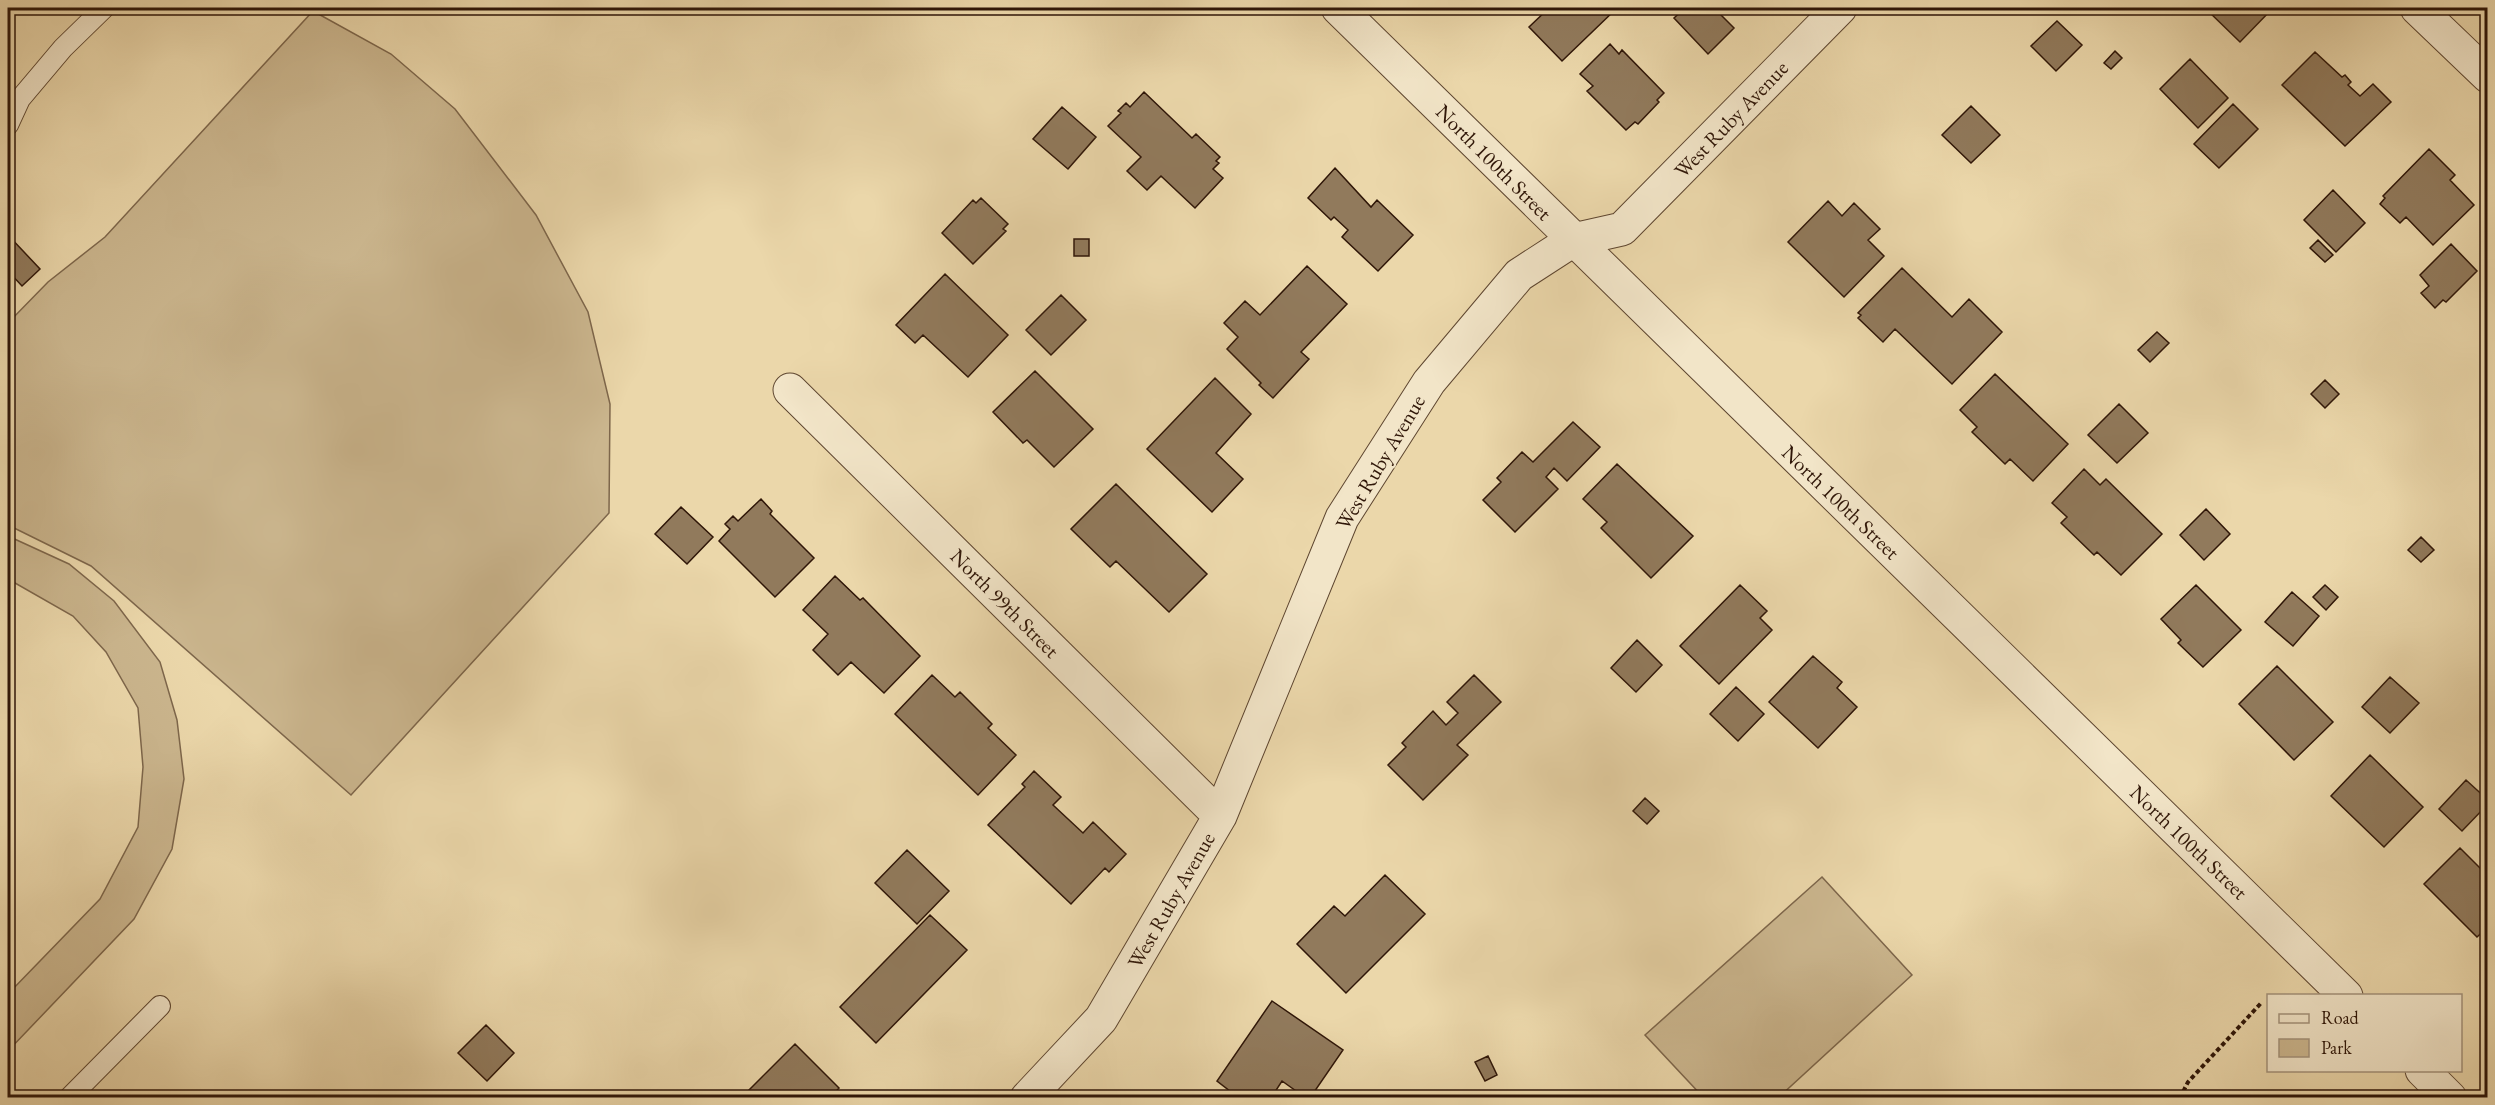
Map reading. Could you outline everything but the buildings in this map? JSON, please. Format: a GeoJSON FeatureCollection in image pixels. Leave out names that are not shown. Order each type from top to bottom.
{"type":"FeatureCollection","features":[{"type":"Feature","properties":{"kind":"street","name":"North 100th Street"},"geometry":{"type":"LineString","coordinates":[[1338,8],[1572,240],[2344,994]]}},
{"type":"Feature","properties":{"kind":"street","name":"West Ruby Avenue"},"geometry":{"type":"LineString","coordinates":[[1027,1098],[1101,1019],[1220,816],[1342,518],[1428,382],[1519,275],[1572,240],[1622,229],[1840,8]]}},
{"type":"Feature","properties":{"kind":"street"},"geometry":{"type":"LineString","coordinates":[[2417,8],[2487,76]]}},
{"type":"Feature","properties":{"kind":"street","name":"North 99th Street"},"geometry":{"type":"LineString","coordinates":[[790,390],[1220,816]]}},
{"type":"Feature","properties":{"kind":"street"},"geometry":{"type":"LineString","coordinates":[[2423,1072],[2450,1098]]}},
{"type":"Feature","properties":{"kind":"lane"},"geometry":{"type":"LineString","coordinates":[[8,125],[20,99],[63,48],[104,8]]}},
{"type":"Feature","properties":{"kind":"lane"},"geometry":{"type":"LineString","coordinates":[[69,1098],[160,1006]]}},
{"type":"Feature","properties":{"kind":"path"},"geometry":{"type":"LineString","coordinates":[[2180,1098],[2188,1082],[2262,1002]]}},
{"type":"Feature","properties":{"kind":"green space"},"geometry":{"type":"Polygon","coordinates":[[[313,11],[391,54],[455,109],[536,215],[588,312],[610,404],[609,513],[351,795],[91,566],[8,525],[8,323],[48,282],[105,237],[313,11]]]}},
{"type":"Feature","properties":{"kind":"green space"},"geometry":{"type":"Polygon","coordinates":[[[8,536],[69,564],[114,601],[160,662],[177,720],[184,779],[172,849],[134,919],[8,1051],[8,994],[100,899],[138,827],[143,767],[138,708],[106,652],[73,616],[8,579],[8,536]]]}},
{"type":"Feature","properties":{"kind":"green space"},"geometry":{"type":"Polygon","coordinates":[[[1822,877],[1912,975],[1779,1097],[1703,1097],[1645,1035],[1822,877]]]}}]}
